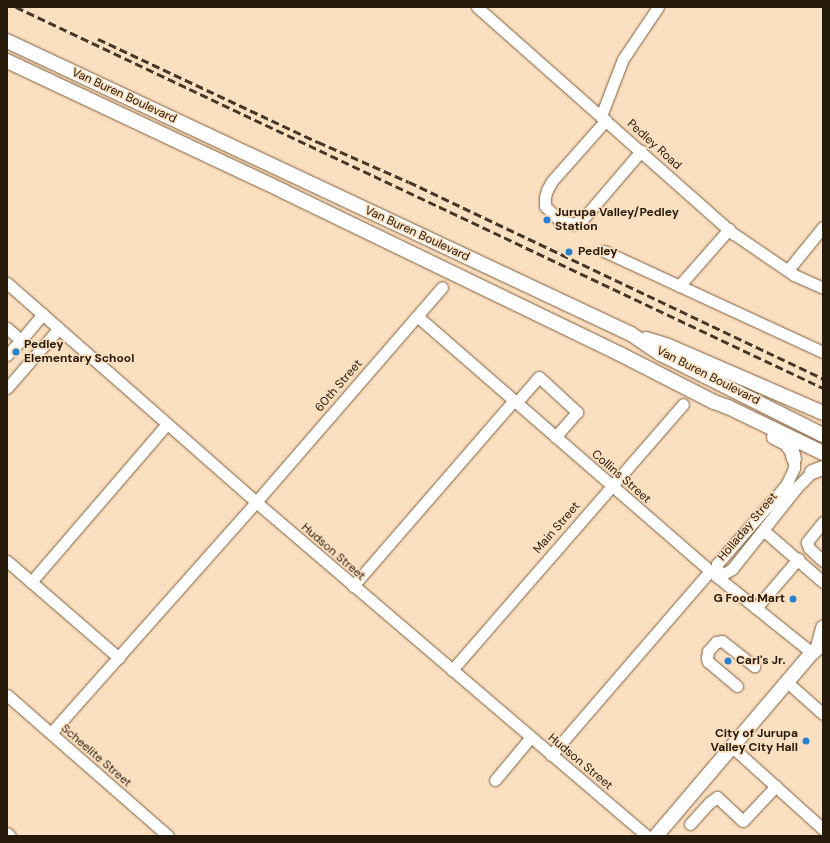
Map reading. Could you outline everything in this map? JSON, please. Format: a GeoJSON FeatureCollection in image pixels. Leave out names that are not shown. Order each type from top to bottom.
{"type":"FeatureCollection","features":[{"type":"Feature","properties":{"kind":"main road","name":"Van Buren Boulevard"},"geometry":{"type":"LineString","coordinates":[[7,41],[631,334],[661,354],[823,435]]}},
{"type":"Feature","properties":{"kind":"main road","name":"Van Buren Boulevard"},"geometry":{"type":"LineString","coordinates":[[7,61],[613,351],[714,402],[728,407],[823,453]]}},
{"type":"Feature","properties":{"kind":"main road"},"geometry":{"type":"LineString","coordinates":[[631,334],[666,345],[823,413]]}},
{"type":"Feature","properties":{"kind":"main road"},"geometry":{"type":"LineString","coordinates":[[714,402],[726,413],[786,443],[792,451],[794,459]]}},
{"type":"Feature","properties":{"kind":"main road"},"geometry":{"type":"LineString","coordinates":[[656,836],[731,746],[818,648],[823,628]]}},
{"type":"Feature","properties":{"kind":"street","name":"Pedley Road"},"geometry":{"type":"LineString","coordinates":[[477,7],[729,228],[788,270],[823,288]]}},
{"type":"Feature","properties":{"kind":"street"},"geometry":{"type":"LineString","coordinates":[[641,151],[582,220],[573,224],[559,220],[545,206],[545,197],[552,181],[604,118],[623,59],[658,7]]}},
{"type":"Feature","properties":{"kind":"street"},"geometry":{"type":"LineString","coordinates":[[679,286],[729,228]]}},
{"type":"Feature","properties":{"kind":"street"},"geometry":{"type":"LineString","coordinates":[[788,270],[823,228]]}},
{"type":"Feature","properties":{"kind":"street"},"geometry":{"type":"LineString","coordinates":[[604,251],[823,352]]}},
{"type":"Feature","properties":{"kind":"street","name":"Hudson Street"},"geometry":{"type":"LineString","coordinates":[[7,282],[353,586],[647,836]]}},
{"type":"Feature","properties":{"kind":"street","name":"60th Street"},"geometry":{"type":"LineString","coordinates":[[51,734],[256,502],[442,287]]}},
{"type":"Feature","properties":{"kind":"street"},"geometry":{"type":"LineString","coordinates":[[7,355],[43,314]]}},
{"type":"Feature","properties":{"kind":"street","name":"Collins Street"},"geometry":{"type":"LineString","coordinates":[[417,316],[714,574],[756,608],[818,648]]}},
{"type":"Feature","properties":{"kind":"street"},"geometry":{"type":"LineString","coordinates":[[7,328],[21,340]]}},
{"type":"Feature","properties":{"kind":"street"},"geometry":{"type":"LineString","coordinates":[[7,388],[59,328]]}},
{"type":"Feature","properties":{"kind":"street"},"geometry":{"type":"LineString","coordinates":[[353,586],[516,401],[539,377],[577,412],[555,436]]}},
{"type":"Feature","properties":{"kind":"street","name":"Main Street"},"geometry":{"type":"LineString","coordinates":[[452,670],[611,485],[683,404]]}},
{"type":"Feature","properties":{"kind":"street"},"geometry":{"type":"LineString","coordinates":[[31,582],[167,424]]}},
{"type":"Feature","properties":{"kind":"street","name":"Holladay Street"},"geometry":{"type":"LineString","coordinates":[[794,459],[794,468],[786,485],[717,564],[714,574],[732,570],[797,487],[818,470]]}},
{"type":"Feature","properties":{"kind":"street"},"geometry":{"type":"LineString","coordinates":[[823,522],[807,542],[809,548],[823,560]]}},
{"type":"Feature","properties":{"kind":"street"},"geometry":{"type":"LineString","coordinates":[[763,530],[822,580]]}},
{"type":"Feature","properties":{"kind":"street"},"geometry":{"type":"LineString","coordinates":[[756,608],[798,559]]}},
{"type":"Feature","properties":{"kind":"street"},"geometry":{"type":"LineString","coordinates":[[7,561],[118,658]]}},
{"type":"Feature","properties":{"kind":"street"},"geometry":{"type":"LineString","coordinates":[[551,755],[714,574]]}},
{"type":"Feature","properties":{"kind":"street"},"geometry":{"type":"LineString","coordinates":[[737,686],[708,662],[708,651],[716,642],[722,640],[754,666]]}},
{"type":"Feature","properties":{"kind":"street"},"geometry":{"type":"LineString","coordinates":[[787,682],[823,714]]}},
{"type":"Feature","properties":{"kind":"street","name":"Scheelite Street"},"geometry":{"type":"LineString","coordinates":[[7,695],[168,836]]}},
{"type":"Feature","properties":{"kind":"street"},"geometry":{"type":"LineString","coordinates":[[495,780],[531,737]]}},
{"type":"Feature","properties":{"kind":"street"},"geometry":{"type":"LineString","coordinates":[[731,746],[823,829]]}},
{"type":"Feature","properties":{"kind":"street"},"geometry":{"type":"LineString","coordinates":[[690,824],[709,803],[717,797],[743,821],[776,786]]}},
{"type":"Feature","properties":{"kind":"street"},"geometry":{"type":"LineString","coordinates":[[7,833],[10,836]]}},
{"type":"Feature","properties":{"kind":"railway"},"geometry":{"type":"LineString","coordinates":[[16,7],[823,388]]}},
{"type":"Feature","properties":{"kind":"railway"},"geometry":{"type":"LineString","coordinates":[[98,39],[318,142],[409,182],[823,379]]}},
{"type":"Feature","properties":{"kind":"place","name":"Jurupa Valley/Pedley Station"},"geometry":{"type":"Point","coordinates":[547,220]}},
{"type":"Feature","properties":{"kind":"place","name":"Pedley"},"geometry":{"type":"Point","coordinates":[569,252]}},
{"type":"Feature","properties":{"kind":"place","name":"Pedley Elementary School"},"geometry":{"type":"Point","coordinates":[16,352]}},
{"type":"Feature","properties":{"kind":"place","name":"G Food Mart"},"geometry":{"type":"Point","coordinates":[793,599]}},
{"type":"Feature","properties":{"kind":"place","name":"Carl's Jr."},"geometry":{"type":"Point","coordinates":[728,661]}},
{"type":"Feature","properties":{"kind":"place","name":"City of Jurupa Valley City Hall"},"geometry":{"type":"Point","coordinates":[806,741]}}]}
